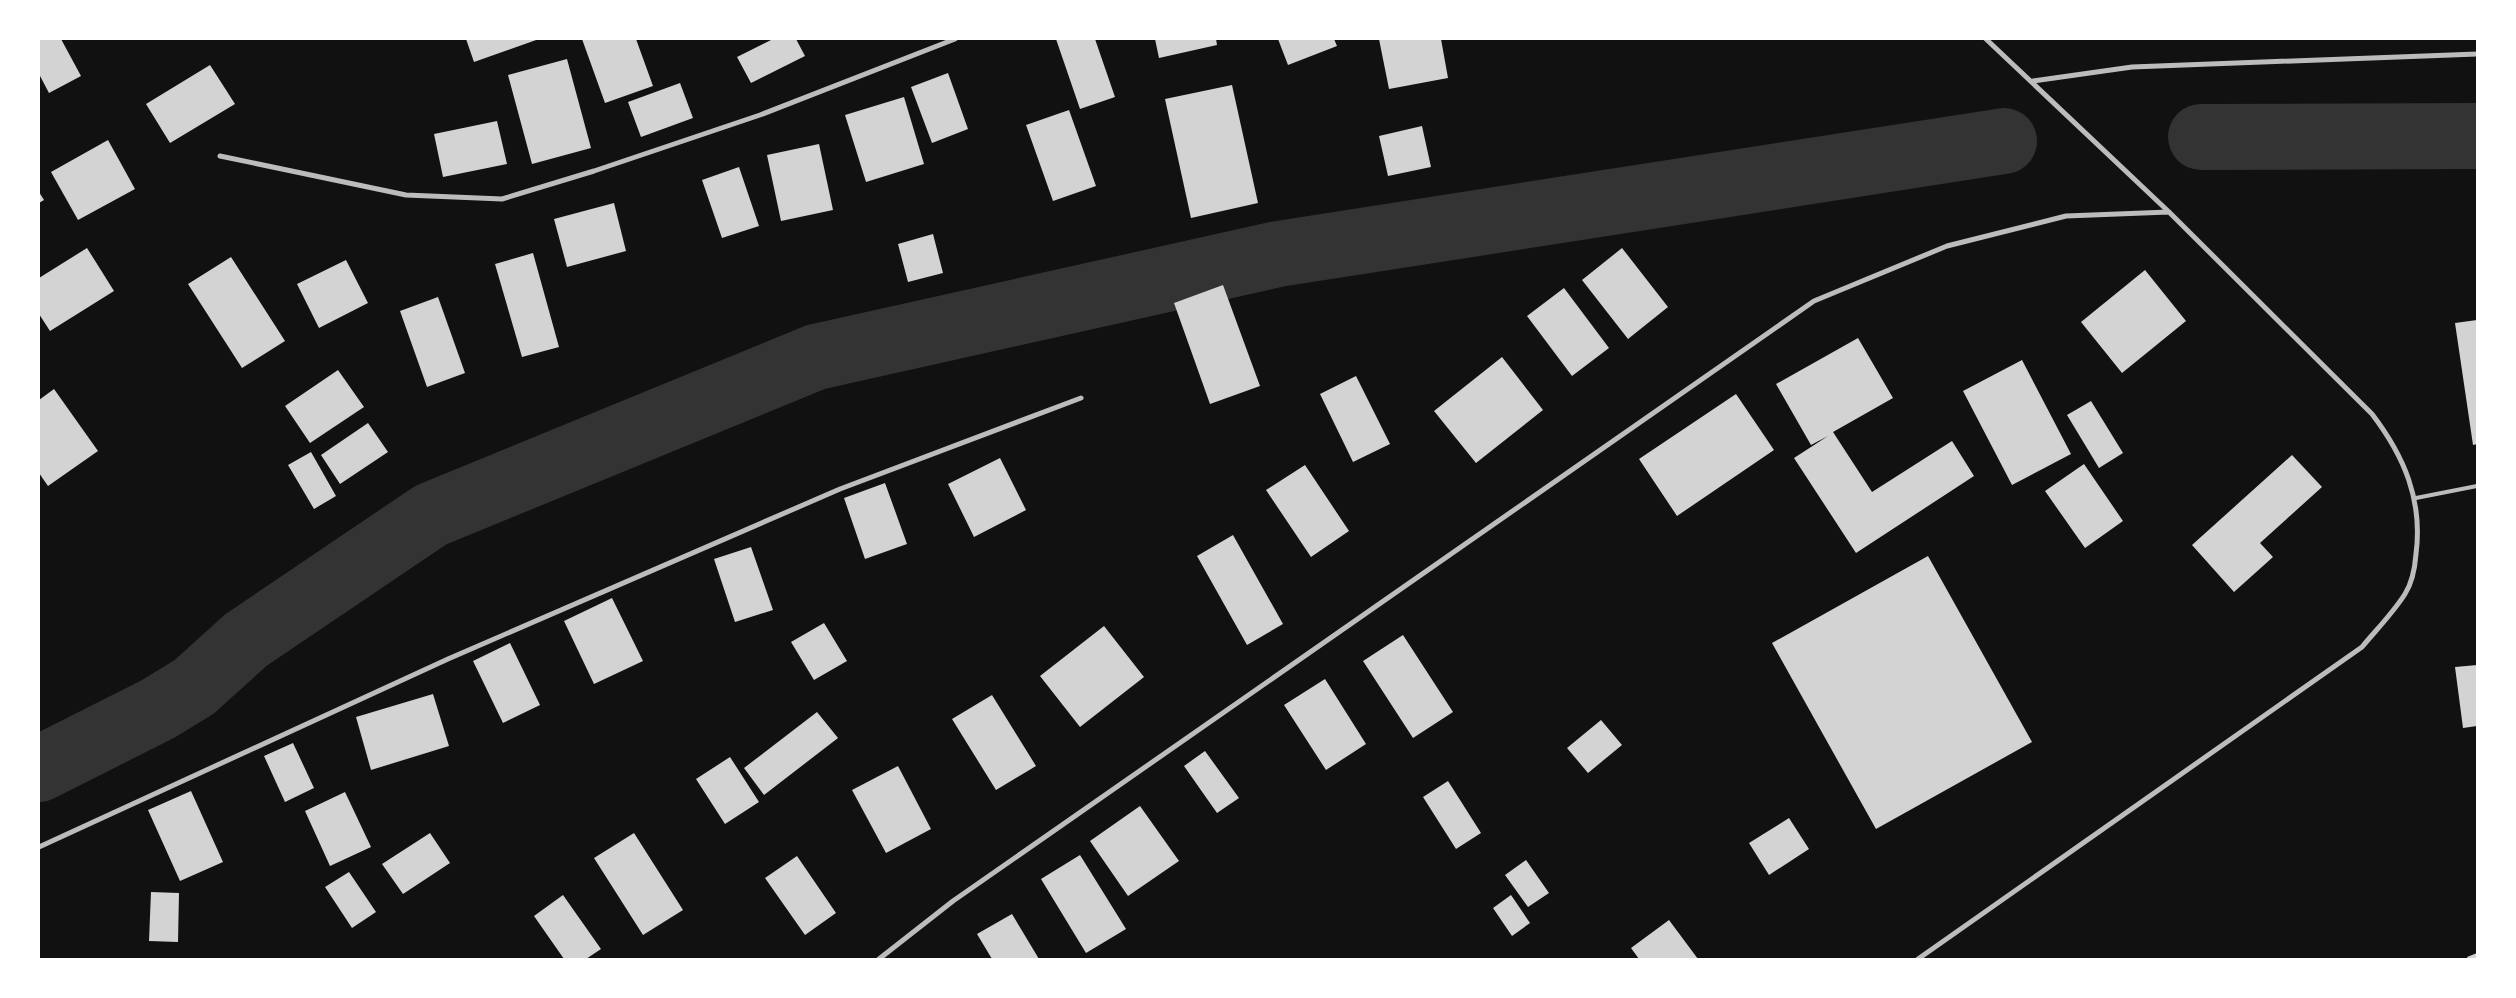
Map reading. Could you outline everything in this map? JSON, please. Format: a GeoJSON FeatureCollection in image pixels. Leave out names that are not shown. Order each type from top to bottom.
{"type":"FeatureCollection","features":[{"type":"Feature","properties":{"kind":"street"},"geometry":{"type":"LineString","coordinates":[[220,156],[406,195],[502,199],[594,171],[760,115],[955,39]]}},
{"type":"Feature","properties":{"kind":"street"},"geometry":{"type":"LineString","coordinates":[[1918,959],[2362,647],[2406,592],[2415,564],[2419,536],[2416,498],[2390,438],[2372,414],[2169,212],[2033,81],[1986,39]]}},
{"type":"Feature","properties":{"kind":"street"},"geometry":{"type":"LineString","coordinates":[[2033,81],[2132,67],[2477,54]]}},
{"type":"Feature","properties":{"kind":"street"},"geometry":{"type":"LineString","coordinates":[[879,959],[953,901],[1814,301],[1948,246],[2056,218],[2169,212]]}},
{"type":"Feature","properties":{"kind":"street"},"geometry":{"type":"LineString","coordinates":[[39,847],[439,663],[840,489],[1081,398]]}},
{"type":"Feature","properties":{"kind":"lane"},"geometry":{"type":"LineString","coordinates":[[2416,498],[2477,486]]}},
{"type":"Feature","properties":{"kind":"building"},"geometry":{"type":"Polygon","coordinates":[[[39,39],[61,39],[81,76],[49,93],[39,74],[39,39]]]}},
{"type":"Feature","properties":{"kind":"building"},"geometry":{"type":"Polygon","coordinates":[[[466,39],[539,39],[474,62],[466,39]]]}},
{"type":"Feature","properties":{"kind":"building"},"geometry":{"type":"Polygon","coordinates":[[[582,39],[636,39],[653,86],[605,103],[582,39]]]}},
{"type":"Feature","properties":{"kind":"building"},"geometry":{"type":"Polygon","coordinates":[[[773,39],[796,39],[805,56],[751,83],[737,57],[773,39]]]}},
{"type":"Feature","properties":{"kind":"building"},"geometry":{"type":"Polygon","coordinates":[[[1056,39],[1095,39],[1115,97],[1080,109],[1056,39]]]}},
{"type":"Feature","properties":{"kind":"building"},"geometry":{"type":"Polygon","coordinates":[[[1155,39],[1216,39],[1217,45],[1159,58],[1155,39]]]}},
{"type":"Feature","properties":{"kind":"building"},"geometry":{"type":"Polygon","coordinates":[[[1278,39],[1334,39],[1337,46],[1288,65],[1278,39]]]}},
{"type":"Feature","properties":{"kind":"building"},"geometry":{"type":"Polygon","coordinates":[[[1379,39],[1441,39],[1448,78],[1389,89],[1379,39]]]}},
{"type":"Feature","properties":{"kind":"building"},"geometry":{"type":"Polygon","coordinates":[[[567,59],[591,148],[532,164],[508,75],[567,59]]]}},
{"type":"Feature","properties":{"kind":"building"},"geometry":{"type":"Polygon","coordinates":[[[210,65],[235,104],[170,143],[146,104],[210,65]]]}},
{"type":"Feature","properties":{"kind":"building"},"geometry":{"type":"Polygon","coordinates":[[[948,73],[968,129],[932,143],[911,87],[948,73]]]}},
{"type":"Feature","properties":{"kind":"building"},"geometry":{"type":"Polygon","coordinates":[[[680,83],[693,118],[641,137],[628,102],[680,83]]]}},
{"type":"Feature","properties":{"kind":"building"},"geometry":{"type":"Polygon","coordinates":[[[1232,85],[1258,203],[1191,218],[1165,99],[1232,85]]]}},
{"type":"Feature","properties":{"kind":"building"},"geometry":{"type":"Polygon","coordinates":[[[904,97],[924,164],[866,182],[845,115],[904,97]]]}},
{"type":"Feature","properties":{"kind":"building"},"geometry":{"type":"Polygon","coordinates":[[[1069,110],[1096,186],[1053,201],[1026,125],[1069,110]]]}},
{"type":"Feature","properties":{"kind":"building"},"geometry":{"type":"Polygon","coordinates":[[[497,121],[507,164],[443,177],[434,134],[497,121]]]}},
{"type":"Feature","properties":{"kind":"building"},"geometry":{"type":"Polygon","coordinates":[[[1422,126],[1431,167],[1388,176],[1379,136],[1422,126]]]}},
{"type":"Feature","properties":{"kind":"building"},"geometry":{"type":"Polygon","coordinates":[[[108,140],[135,189],[78,220],[51,172],[108,140]]]}},
{"type":"Feature","properties":{"kind":"building"},"geometry":{"type":"Polygon","coordinates":[[[819,144],[833,210],[781,221],[767,155],[819,144]]]}},
{"type":"Feature","properties":{"kind":"building"},"geometry":{"type":"Polygon","coordinates":[[[739,167],[759,226],[722,238],[702,180],[739,167]]]}},
{"type":"Feature","properties":{"kind":"building"},"geometry":{"type":"Polygon","coordinates":[[[39,192],[44,200],[39,203],[39,192]]]}},
{"type":"Feature","properties":{"kind":"building"},"geometry":{"type":"Polygon","coordinates":[[[614,203],[626,251],[567,267],[554,219],[614,203]]]}},
{"type":"Feature","properties":{"kind":"building"},"geometry":{"type":"Polygon","coordinates":[[[933,234],[943,273],[908,282],[898,244],[933,234]]]}},
{"type":"Feature","properties":{"kind":"building"},"geometry":{"type":"Polygon","coordinates":[[[87,248],[114,291],[50,331],[39,314],[39,278],[87,248]]]}},
{"type":"Feature","properties":{"kind":"building"},"geometry":{"type":"Polygon","coordinates":[[[1622,248],[1668,307],[1628,339],[1582,280],[1622,248]]]}},
{"type":"Feature","properties":{"kind":"building"},"geometry":{"type":"Polygon","coordinates":[[[533,253],[559,347],[522,357],[495,264],[533,253]]]}},
{"type":"Feature","properties":{"kind":"building"},"geometry":{"type":"Polygon","coordinates":[[[231,257],[285,341],[242,368],[188,284],[231,257]]]}},
{"type":"Feature","properties":{"kind":"building"},"geometry":{"type":"Polygon","coordinates":[[[346,260],[368,303],[319,328],[297,284],[346,260]]]}},
{"type":"Feature","properties":{"kind":"building"},"geometry":{"type":"Polygon","coordinates":[[[2145,270],[2186,321],[2122,373],[2081,322],[2145,270]]]}},
{"type":"Feature","properties":{"kind":"building"},"geometry":{"type":"Polygon","coordinates":[[[1223,285],[1260,386],[1210,404],[1174,303],[1223,285]]]}},
{"type":"Feature","properties":{"kind":"building"},"geometry":{"type":"Polygon","coordinates":[[[1564,288],[1609,348],[1572,376],[1527,316],[1564,288]]]}},
{"type":"Feature","properties":{"kind":"building"},"geometry":{"type":"Polygon","coordinates":[[[438,297],[465,373],[427,387],[400,311],[438,297]]]}},
{"type":"Feature","properties":{"kind":"building"},"geometry":{"type":"Polygon","coordinates":[[[2477,320],[2477,444],[2473,445],[2455,323],[2477,320]]]}},
{"type":"Feature","properties":{"kind":"building"},"geometry":{"type":"Polygon","coordinates":[[[1858,338],[1893,398],[1833,432],[1872,492],[1952,441],[1974,476],[1856,553],[1794,458],[1828,436],[1811,445],[1776,384],[1858,338]]]}},
{"type":"Feature","properties":{"kind":"building"},"geometry":{"type":"Polygon","coordinates":[[[1502,357],[1543,410],[1476,463],[1434,411],[1502,357]]]}},
{"type":"Feature","properties":{"kind":"building"},"geometry":{"type":"Polygon","coordinates":[[[2022,360],[2071,454],[2012,485],[1963,391],[2022,360]]]}},
{"type":"Feature","properties":{"kind":"building"},"geometry":{"type":"Polygon","coordinates":[[[338,370],[364,407],[310,443],[285,406],[338,370]]]}},
{"type":"Feature","properties":{"kind":"building"},"geometry":{"type":"Polygon","coordinates":[[[1356,376],[1390,444],[1353,462],[1320,394],[1356,376]]]}},
{"type":"Feature","properties":{"kind":"building"},"geometry":{"type":"Polygon","coordinates":[[[54,389],[98,451],[48,486],[39,473],[39,400],[54,389]]]}},
{"type":"Feature","properties":{"kind":"building"},"geometry":{"type":"Polygon","coordinates":[[[1736,394],[1774,450],[1677,516],[1639,459],[1736,394]]]}},
{"type":"Feature","properties":{"kind":"building"},"geometry":{"type":"Polygon","coordinates":[[[2091,401],[2123,453],[2099,468],[2067,415],[2091,401]]]}},
{"type":"Feature","properties":{"kind":"building"},"geometry":{"type":"Polygon","coordinates":[[[368,423],[388,452],[340,484],[321,455],[368,423]]]}},
{"type":"Feature","properties":{"kind":"building"},"geometry":{"type":"Polygon","coordinates":[[[311,452],[336,496],[314,509],[288,465],[311,452]]]}},
{"type":"Feature","properties":{"kind":"building"},"geometry":{"type":"Polygon","coordinates":[[[2292,455],[2322,487],[2260,543],[2273,557],[2234,592],[2192,545],[2292,455]]]}},
{"type":"Feature","properties":{"kind":"building"},"geometry":{"type":"Polygon","coordinates":[[[1000,458],[1026,510],[974,537],[948,484],[1000,458]]]}},
{"type":"Feature","properties":{"kind":"building"},"geometry":{"type":"Polygon","coordinates":[[[2084,464],[2123,521],[2085,548],[2045,491],[2084,464]]]}},
{"type":"Feature","properties":{"kind":"building"},"geometry":{"type":"Polygon","coordinates":[[[1305,465],[1349,531],[1311,557],[1266,490],[1305,465]]]}},
{"type":"Feature","properties":{"kind":"building"},"geometry":{"type":"Polygon","coordinates":[[[885,483],[907,544],[865,559],[844,498],[885,483]]]}},
{"type":"Feature","properties":{"kind":"building"},"geometry":{"type":"Polygon","coordinates":[[[1233,535],[1283,624],[1247,645],[1197,556],[1233,535]]]}},
{"type":"Feature","properties":{"kind":"building"},"geometry":{"type":"Polygon","coordinates":[[[751,547],[773,610],[735,622],[714,559],[751,547]]]}},
{"type":"Feature","properties":{"kind":"building"},"geometry":{"type":"Polygon","coordinates":[[[1928,556],[2032,742],[1876,829],[1772,643],[1928,556]]]}},
{"type":"Feature","properties":{"kind":"building"},"geometry":{"type":"Polygon","coordinates":[[[612,598],[643,661],[594,684],[564,621],[612,598]]]}},
{"type":"Feature","properties":{"kind":"building"},"geometry":{"type":"Polygon","coordinates":[[[824,623],[847,661],[814,680],[791,642],[824,623]]]}},
{"type":"Feature","properties":{"kind":"building"},"geometry":{"type":"Polygon","coordinates":[[[1104,626],[1144,677],[1080,727],[1040,676],[1104,626]]]}},
{"type":"Feature","properties":{"kind":"building"},"geometry":{"type":"Polygon","coordinates":[[[1403,635],[1453,712],[1413,738],[1363,661],[1403,635]]]}},
{"type":"Feature","properties":{"kind":"building"},"geometry":{"type":"Polygon","coordinates":[[[510,643],[540,705],[503,723],[473,661],[510,643]]]}},
{"type":"Feature","properties":{"kind":"building"},"geometry":{"type":"Polygon","coordinates":[[[2477,665],[2477,726],[2463,728],[2455,667],[2477,665]]]}},
{"type":"Feature","properties":{"kind":"building"},"geometry":{"type":"Polygon","coordinates":[[[1325,679],[1366,744],[1326,770],[1284,705],[1325,679]]]}},
{"type":"Feature","properties":{"kind":"building"},"geometry":{"type":"Polygon","coordinates":[[[433,694],[449,746],[371,770],[356,717],[433,694]]]}},
{"type":"Feature","properties":{"kind":"building"},"geometry":{"type":"Polygon","coordinates":[[[992,695],[1036,766],[996,790],[952,719],[992,695]]]}},
{"type":"Feature","properties":{"kind":"building"},"geometry":{"type":"Polygon","coordinates":[[[817,712],[838,738],[764,795],[744,768],[817,712]]]}},
{"type":"Feature","properties":{"kind":"building"},"geometry":{"type":"Polygon","coordinates":[[[1601,720],[1622,745],[1588,773],[1567,748],[1601,720]]]}},
{"type":"Feature","properties":{"kind":"building"},"geometry":{"type":"Polygon","coordinates":[[[293,743],[314,788],[285,802],[264,756],[293,743]]]}},
{"type":"Feature","properties":{"kind":"building"},"geometry":{"type":"Polygon","coordinates":[[[1205,751],[1239,798],[1217,813],[1184,766],[1205,751]]]}},
{"type":"Feature","properties":{"kind":"building"},"geometry":{"type":"Polygon","coordinates":[[[730,757],[759,802],[725,824],[696,779],[730,757]]]}},
{"type":"Feature","properties":{"kind":"building"},"geometry":{"type":"Polygon","coordinates":[[[898,766],[931,829],[886,853],[852,790],[898,766]]]}},
{"type":"Feature","properties":{"kind":"building"},"geometry":{"type":"Polygon","coordinates":[[[1448,781],[1481,833],[1456,849],[1423,797],[1448,781]]]}},
{"type":"Feature","properties":{"kind":"building"},"geometry":{"type":"Polygon","coordinates":[[[191,791],[223,862],[180,881],[148,810],[191,791]]]}},
{"type":"Feature","properties":{"kind":"building"},"geometry":{"type":"Polygon","coordinates":[[[345,792],[371,847],[330,866],[305,811],[345,792]]]}},
{"type":"Feature","properties":{"kind":"building"},"geometry":{"type":"Polygon","coordinates":[[[1140,806],[1179,861],[1128,896],[1090,841],[1140,806]]]}},
{"type":"Feature","properties":{"kind":"building"},"geometry":{"type":"Polygon","coordinates":[[[1789,818],[1809,849],[1769,875],[1749,843],[1789,818]]]}},
{"type":"Feature","properties":{"kind":"building"},"geometry":{"type":"Polygon","coordinates":[[[430,833],[450,863],[403,894],[382,864],[430,833]]]}},
{"type":"Feature","properties":{"kind":"building"},"geometry":{"type":"Polygon","coordinates":[[[634,833],[683,910],[643,935],[594,858],[634,833]]]}},
{"type":"Feature","properties":{"kind":"building"},"geometry":{"type":"Polygon","coordinates":[[[1080,855],[1126,929],[1086,953],[1041,879],[1080,855]]]}},
{"type":"Feature","properties":{"kind":"building"},"geometry":{"type":"Polygon","coordinates":[[[797,856],[836,913],[805,935],[765,878],[797,856]]]}},
{"type":"Feature","properties":{"kind":"building"},"geometry":{"type":"Polygon","coordinates":[[[1526,860],[1549,893],[1528,907],[1505,875],[1526,860]]]}},
{"type":"Feature","properties":{"kind":"building"},"geometry":{"type":"Polygon","coordinates":[[[349,872],[376,912],[352,928],[325,887],[349,872]]]}},
{"type":"Feature","properties":{"kind":"building"},"geometry":{"type":"Polygon","coordinates":[[[151,892],[179,893],[178,942],[149,941],[151,892]]]}},
{"type":"Feature","properties":{"kind":"building"},"geometry":{"type":"Polygon","coordinates":[[[563,895],[601,949],[586,959],[564,959],[534,916],[563,895]]]}},
{"type":"Feature","properties":{"kind":"building"},"geometry":{"type":"Polygon","coordinates":[[[1511,895],[1530,923],[1512,936],[1493,908],[1511,895]]]}},
{"type":"Feature","properties":{"kind":"building"},"geometry":{"type":"Polygon","coordinates":[[[1012,914],[1039,959],[992,959],[977,934],[1012,914]]]}},
{"type":"Feature","properties":{"kind":"building"},"geometry":{"type":"Polygon","coordinates":[[[1669,920],[1698,959],[1639,959],[1631,948],[1669,920]]]}},
{"type":"Feature","properties":{"kind":"building"},"geometry":{"type":"Polygon","coordinates":[[[2477,953],[2477,959],[2468,959],[2467,957],[2477,953]]]}},
{"type":"Feature","properties":{"kind":"waterway"},"geometry":{"type":"LineString","coordinates":[[2201,137],[2477,136]]}},
{"type":"Feature","properties":{"kind":"waterway"},"geometry":{"type":"LineString","coordinates":[[39,769],[158,709],[194,687],[246,640],[431,515],[816,357],[1278,254],[2004,141]]}}]}
